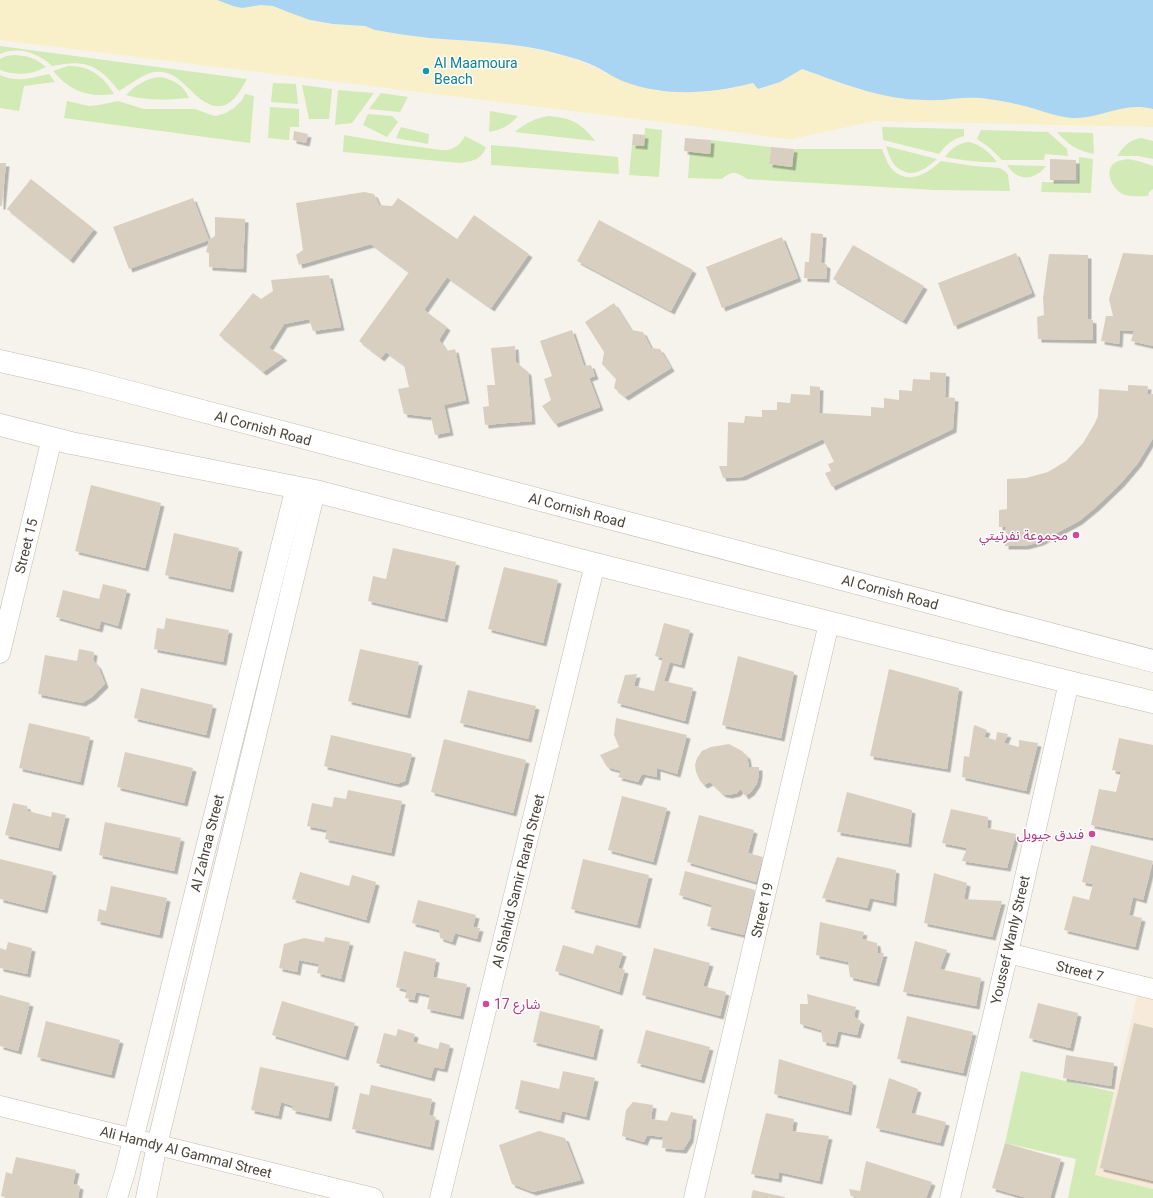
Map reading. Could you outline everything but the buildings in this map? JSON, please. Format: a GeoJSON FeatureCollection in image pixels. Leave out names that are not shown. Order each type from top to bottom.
{"type":"FeatureCollection","features":[{"type":"Feature","properties":{"kind":"street","name":"Al Cornish Road"},"geometry":{"type":"LineString","coordinates":[[0,361],[84,380],[1153,662]]}},
{"type":"Feature","properties":{"kind":"street"},"geometry":{"type":"LineString","coordinates":[[0,425],[71,443],[306,489],[829,623],[1153,702]]}},
{"type":"Feature","properties":{"kind":"street","name":"Street 15"},"geometry":{"type":"LineString","coordinates":[[0,653],[52,438]]}},
{"type":"Feature","properties":{"kind":"street","name":"Al Zahraa Street"},"geometry":{"type":"LineString","coordinates":[[116,1198],[125,1172],[132,1138],[306,489]]}},
{"type":"Feature","properties":{"kind":"street","name":"Al Zahraa Street"},"geometry":{"type":"LineString","coordinates":[[146,1198],[306,489]]}},
{"type":"Feature","properties":{"kind":"street","name":"Al Shahid Samir Rarah Street"},"geometry":{"type":"LineString","coordinates":[[440,1198],[595,564]]}},
{"type":"Feature","properties":{"kind":"street","name":"Street 19"},"geometry":{"type":"LineString","coordinates":[[694,1198],[829,623]]}},
{"type":"Feature","properties":{"kind":"street","name":"Youssef Wanly Street"},"geometry":{"type":"LineString","coordinates":[[950,1198],[1008,953],[1069,682]]}},
{"type":"Feature","properties":{"kind":"street","name":"Street 7"},"geometry":{"type":"LineString","coordinates":[[1008,953],[1153,989]]}},
{"type":"Feature","properties":{"kind":"street","name":"Ali Hamdy Al Gammal Street"},"geometry":{"type":"LineString","coordinates":[[0,1106],[373,1198]]}},
{"type":"Feature","properties":{"kind":"shaded area"},"geometry":{"type":"Polygon","coordinates":[[[1137,996],[1153,1000],[1153,1189],[1095,1175],[1137,996]]]}},
{"type":"Feature","properties":{"kind":"green space"},"geometry":{"type":"Polygon","coordinates":[[[0,46],[247,79],[233,100],[224,105],[218,106],[211,105],[202,100],[179,79],[167,73],[150,73],[119,91],[104,75],[97,69],[90,66],[73,63],[52,66],[34,54],[28,52],[14,51],[0,54],[0,46]]]}},
{"type":"Feature","properties":{"kind":"green space"},"geometry":{"type":"Polygon","coordinates":[[[14,55],[32,58],[46,67],[35,72],[23,74],[0,70],[0,59],[6,56],[14,55]]]}},
{"type":"Feature","properties":{"kind":"green space"},"geometry":{"type":"Polygon","coordinates":[[[68,66],[76,66],[95,73],[105,82],[114,94],[88,94],[80,92],[66,84],[53,71],[68,66]]]}},
{"type":"Feature","properties":{"kind":"green space"},"geometry":{"type":"Polygon","coordinates":[[[49,74],[55,82],[24,86],[19,111],[0,108],[0,75],[12,79],[18,79],[49,74]]]}},
{"type":"Feature","properties":{"kind":"green space"},"geometry":{"type":"Polygon","coordinates":[[[161,77],[181,86],[189,98],[158,100],[126,95],[142,83],[161,77]]]}},
{"type":"Feature","properties":{"kind":"green space"},"geometry":{"type":"Polygon","coordinates":[[[273,83],[296,84],[298,104],[271,102],[273,83]]]}},
{"type":"Feature","properties":{"kind":"green space"},"geometry":{"type":"Polygon","coordinates":[[[302,85],[332,89],[329,119],[309,119],[302,85]]]}},
{"type":"Feature","properties":{"kind":"green space"},"geometry":{"type":"Polygon","coordinates":[[[338,90],[374,93],[352,123],[335,125],[338,90]]]}},
{"type":"Feature","properties":{"kind":"green space"},"geometry":{"type":"Polygon","coordinates":[[[381,93],[408,97],[400,112],[369,109],[381,93]]]}},
{"type":"Feature","properties":{"kind":"green space"},"geometry":{"type":"Polygon","coordinates":[[[245,94],[254,96],[250,143],[64,118],[67,101],[89,106],[118,101],[144,109],[195,109],[216,116],[226,113],[234,108],[242,100],[245,94]]]}},
{"type":"Feature","properties":{"kind":"green space"},"geometry":{"type":"Polygon","coordinates":[[[270,107],[299,109],[299,127],[290,127],[289,140],[268,138],[270,107]]]}},
{"type":"Feature","properties":{"kind":"green space"},"geometry":{"type":"Polygon","coordinates":[[[490,111],[518,116],[505,127],[489,132],[490,111]]]}},
{"type":"Feature","properties":{"kind":"green space"},"geometry":{"type":"Polygon","coordinates":[[[368,114],[392,116],[398,122],[387,137],[363,125],[368,114]]]}},
{"type":"Feature","properties":{"kind":"green space"},"geometry":{"type":"Polygon","coordinates":[[[549,116],[564,118],[575,122],[595,141],[515,132],[531,121],[549,116]]]}},
{"type":"Feature","properties":{"kind":"green space"},"geometry":{"type":"Polygon","coordinates":[[[401,127],[429,134],[428,144],[396,138],[401,127]]]}},
{"type":"Feature","properties":{"kind":"green space"},"geometry":{"type":"Polygon","coordinates":[[[882,127],[964,129],[964,136],[950,143],[939,154],[883,140],[882,127]]]}},
{"type":"Feature","properties":{"kind":"green space"},"geometry":{"type":"Polygon","coordinates":[[[645,128],[662,130],[659,177],[629,175],[632,145],[644,146],[645,128]]]}},
{"type":"Feature","properties":{"kind":"green space"},"geometry":{"type":"Polygon","coordinates":[[[981,130],[1048,132],[1067,149],[1068,156],[1045,154],[1044,160],[1002,160],[990,148],[977,139],[981,130]]]}},
{"type":"Feature","properties":{"kind":"green space"},"geometry":{"type":"Polygon","coordinates":[[[1057,132],[1093,133],[1094,154],[1073,146],[1057,132]]]}},
{"type":"Feature","properties":{"kind":"green space"},"geometry":{"type":"Polygon","coordinates":[[[344,135],[441,150],[449,150],[455,147],[461,143],[465,136],[486,147],[482,155],[476,159],[460,163],[343,152],[344,135]]]}},
{"type":"Feature","properties":{"kind":"green space"},"geometry":{"type":"Polygon","coordinates":[[[1141,138],[1153,141],[1153,159],[1138,156],[1117,156],[1127,144],[1133,140],[1141,138]]]}},
{"type":"Feature","properties":{"kind":"green space"},"geometry":{"type":"Polygon","coordinates":[[[711,140],[771,147],[769,164],[792,167],[794,149],[882,149],[892,169],[900,175],[906,177],[919,176],[930,170],[941,161],[1000,168],[1008,175],[1010,191],[935,190],[747,179],[734,173],[729,174],[722,179],[688,178],[690,152],[710,154],[711,140]]]}},
{"type":"Feature","properties":{"kind":"green space"},"geometry":{"type":"Polygon","coordinates":[[[968,142],[984,149],[997,162],[977,162],[945,157],[955,147],[968,142]]]}},
{"type":"Feature","properties":{"kind":"green space"},"geometry":{"type":"Polygon","coordinates":[[[491,145],[618,157],[619,174],[491,165],[491,145]]]}},
{"type":"Feature","properties":{"kind":"green space"},"geometry":{"type":"Polygon","coordinates":[[[886,146],[937,159],[920,171],[911,173],[906,172],[894,164],[890,158],[886,146]]]}},
{"type":"Feature","properties":{"kind":"green space"},"geometry":{"type":"Polygon","coordinates":[[[1079,157],[1093,159],[1091,193],[1041,192],[1042,182],[1078,183],[1079,157]]]}},
{"type":"Feature","properties":{"kind":"green space"},"geometry":{"type":"Polygon","coordinates":[[[1128,159],[1153,166],[1153,189],[1149,192],[1148,196],[1125,195],[1113,185],[1110,175],[1112,166],[1117,161],[1128,159]]]}},
{"type":"Feature","properties":{"kind":"green space"},"geometry":{"type":"Polygon","coordinates":[[[1007,165],[1046,166],[1036,175],[1026,178],[1021,177],[1011,171],[1007,165]]]}},
{"type":"Feature","properties":{"kind":"green space"},"geometry":{"type":"Polygon","coordinates":[[[1021,1071],[1114,1092],[1095,1175],[1153,1189],[1153,1198],[1068,1198],[1076,1159],[1005,1143],[1021,1071]]]}},
{"type":"Feature","properties":{"kind":"sand","name":"Al Maamoura Beach"},"geometry":{"type":"Polygon","coordinates":[[[0,0],[217,0],[223,3],[273,6],[310,20],[333,24],[365,26],[375,30],[428,38],[502,43],[545,51],[590,65],[625,82],[660,91],[704,92],[729,89],[753,83],[758,89],[780,82],[802,69],[860,90],[906,99],[928,100],[973,97],[1003,101],[1035,109],[1092,116],[1121,108],[1146,107],[1153,109],[1153,127],[874,121],[792,139],[778,138],[678,124],[0,40],[0,0]]]}},
{"type":"Feature","properties":{"kind":"water"},"geometry":{"type":"Polygon","coordinates":[[[217,0],[1153,0],[1153,109],[1132,107],[1083,118],[1073,118],[1054,115],[1017,104],[983,98],[940,100],[906,99],[853,87],[802,69],[780,82],[758,89],[753,83],[721,90],[673,92],[641,87],[625,82],[590,64],[573,58],[529,47],[500,43],[422,37],[375,30],[365,26],[333,24],[310,20],[273,6],[261,5],[242,8],[217,0]]]}},
{"type":"Feature","properties":{"kind":"place","name":"Al Maamoura Beach"},"geometry":{"type":"Point","coordinates":[426,71]}},
{"type":"Feature","properties":{"kind":"place","name":"مجموعة نفرتيتي"},"geometry":{"type":"Point","coordinates":[1076,535]}},
{"type":"Feature","properties":{"kind":"place","name":"فندق جيويل"},"geometry":{"type":"Point","coordinates":[1092,834]}},
{"type":"Feature","properties":{"kind":"place","name":"شارع 17"},"geometry":{"type":"Point","coordinates":[486,1004]}}]}
